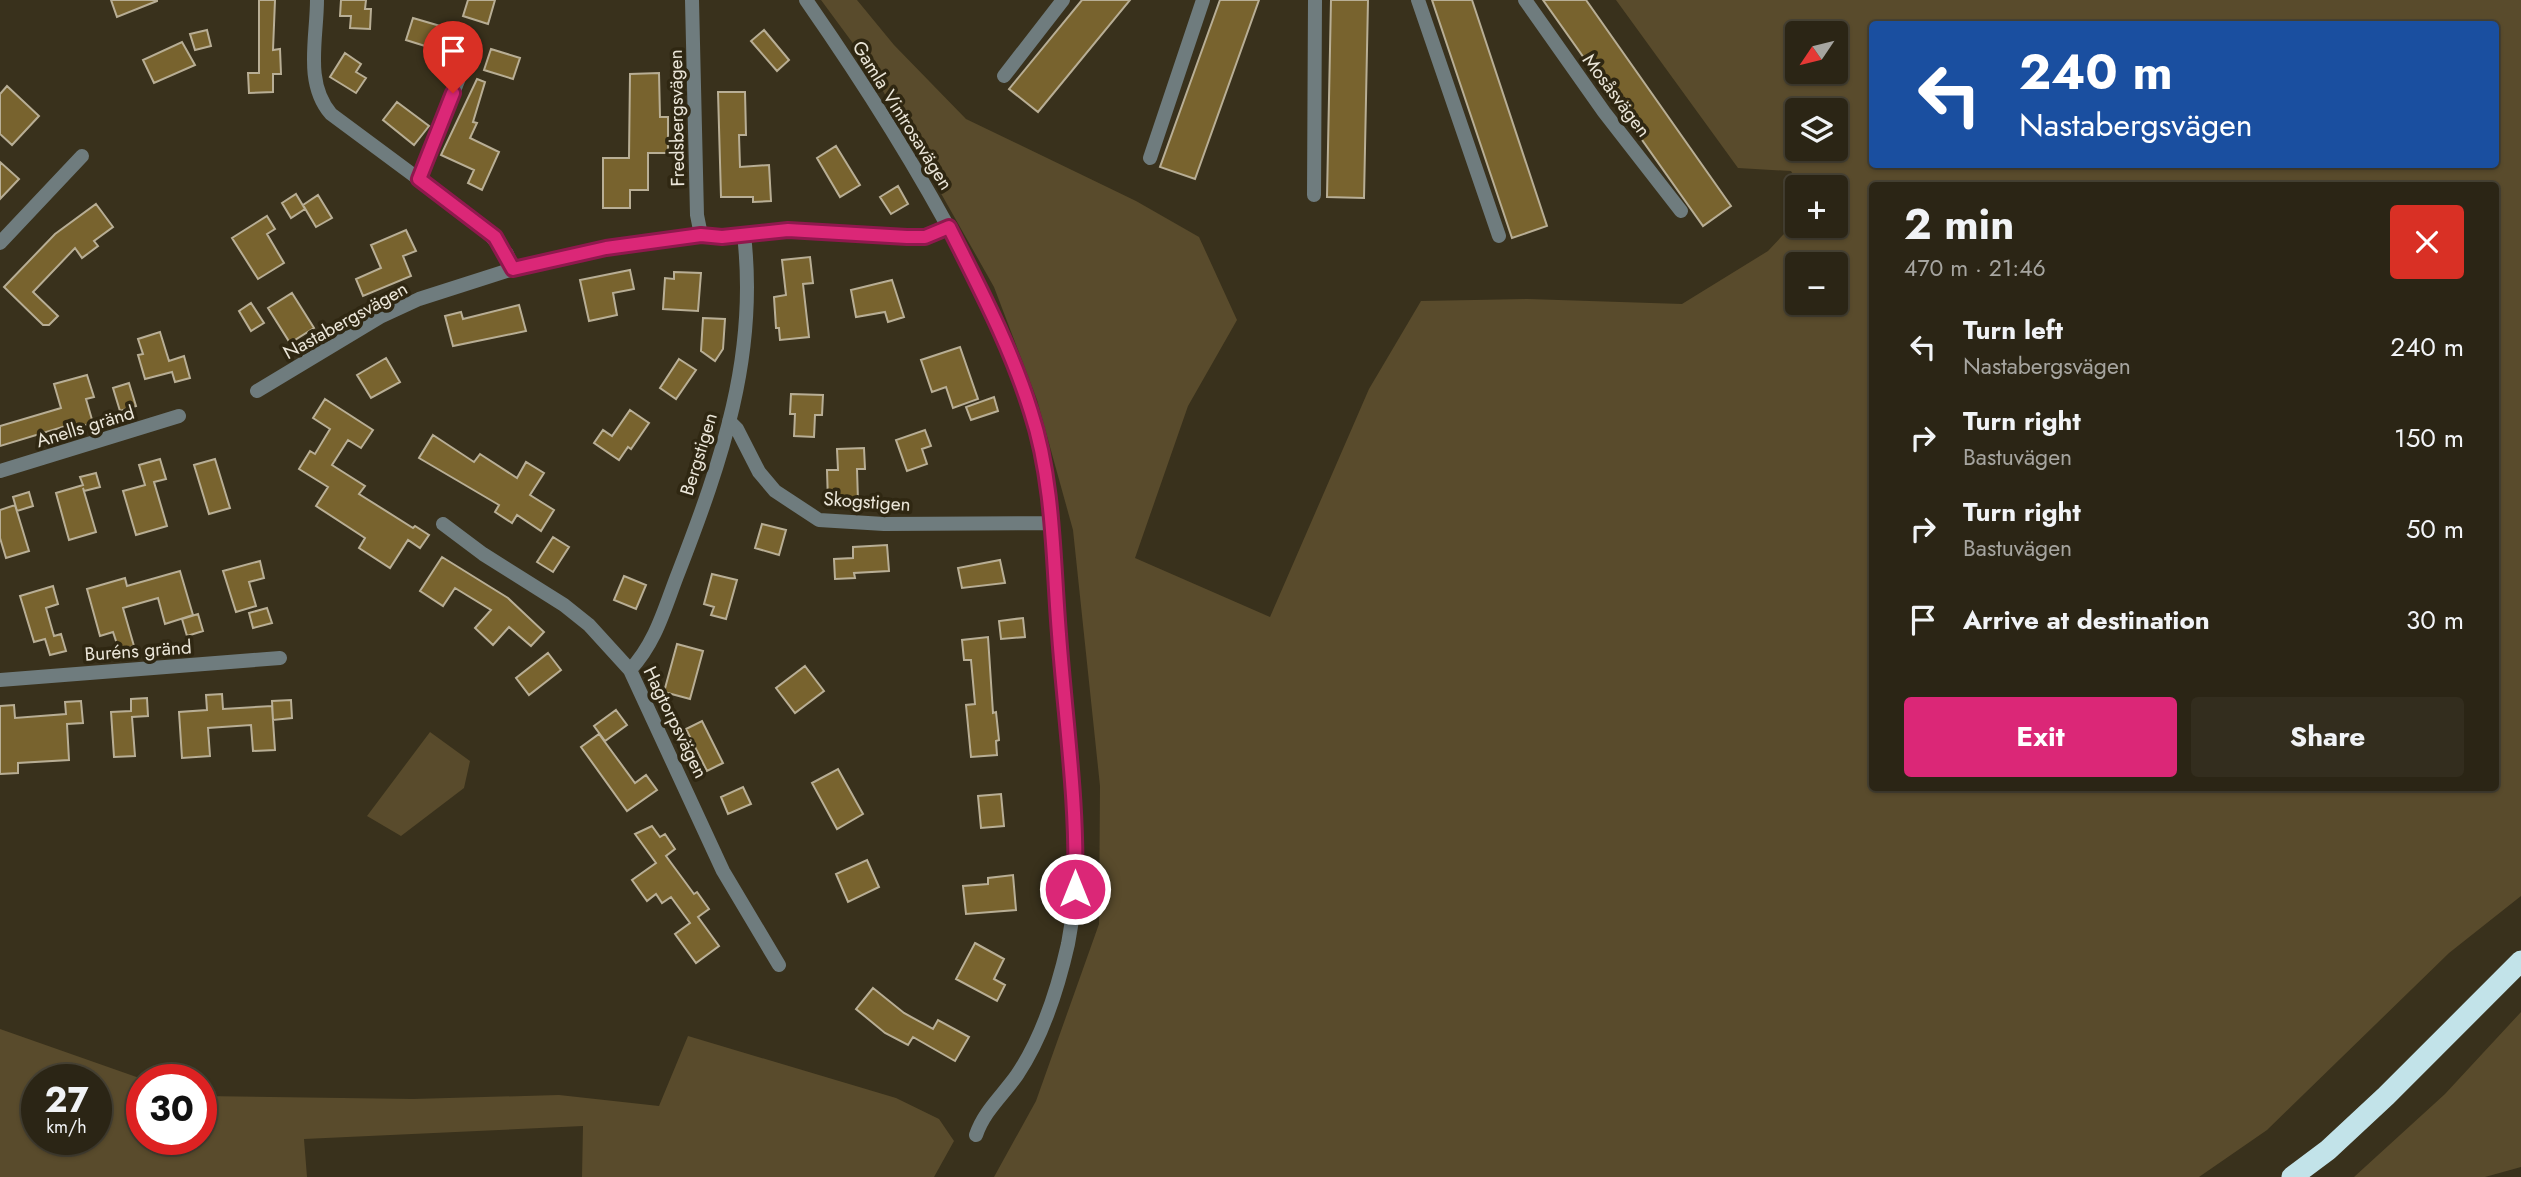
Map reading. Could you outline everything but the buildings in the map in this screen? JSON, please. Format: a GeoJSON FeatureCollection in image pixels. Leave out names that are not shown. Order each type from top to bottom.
{"type":"FeatureCollection","features":[{"type":"Feature","properties":{"kind":"highway"},"geometry":{"type":"LineString","coordinates":[[2292,1177],[2328,1150],[2386,1096],[2521,961]]}},
{"type":"Feature","properties":{"kind":"street"},"geometry":{"type":"LineString","coordinates":[[317,0],[314,58],[321,102],[331,114],[495,237],[513,269]]}},
{"type":"Feature","properties":{"kind":"street","name":"Fredsbergsvägen"},"geometry":{"type":"LineString","coordinates":[[692,0],[697,215],[701,235]]}},
{"type":"Feature","properties":{"kind":"street","name":"Gamla Vintrosavägen"},"geometry":{"type":"LineString","coordinates":[[806,0],[884,118],[949,227],[993,314],[1032,414],[1045,480],[1074,825],[1074,907],[1067,946],[1033,1048],[1017,1076],[981,1120],[975,1135]]}},
{"type":"Feature","properties":{"kind":"street"},"geometry":{"type":"LineString","coordinates":[[1004,76],[1063,0]]}},
{"type":"Feature","properties":{"kind":"street"},"geometry":{"type":"LineString","coordinates":[[1150,158],[1203,0]]}},
{"type":"Feature","properties":{"kind":"street"},"geometry":{"type":"LineString","coordinates":[[1314,195],[1315,0]]}},
{"type":"Feature","properties":{"kind":"street"},"geometry":{"type":"LineString","coordinates":[[1418,0],[1499,236]]}},
{"type":"Feature","properties":{"kind":"street","name":"Mosåsvägen"},"geometry":{"type":"LineString","coordinates":[[1525,0],[1604,112],[1681,211]]}},
{"type":"Feature","properties":{"kind":"street"},"geometry":{"type":"LineString","coordinates":[[419,179],[463,68]]}},
{"type":"Feature","properties":{"kind":"street"},"geometry":{"type":"LineString","coordinates":[[0,243],[82,156]]}},
{"type":"Feature","properties":{"kind":"street","name":"Nastabergsvägen"},"geometry":{"type":"LineString","coordinates":[[257,391],[380,317],[419,299],[513,269],[606,248],[701,235],[744,235],[788,230],[925,237],[949,227]]}},
{"type":"Feature","properties":{"kind":"street","name":"Bergstigen"},"geometry":{"type":"LineString","coordinates":[[631,670],[654,639],[696,527],[729,421],[748,325],[744,235]]}},
{"type":"Feature","properties":{"kind":"street","name":"Anells gränd"},"geometry":{"type":"LineString","coordinates":[[0,471],[179,416]]}},
{"type":"Feature","properties":{"kind":"street","name":"Skogstigen"},"geometry":{"type":"LineString","coordinates":[[729,421],[759,472],[775,491],[819,520],[884,524],[1050,523]]}},
{"type":"Feature","properties":{"kind":"street","name":"Hagtorpsvägen"},"geometry":{"type":"LineString","coordinates":[[443,524],[483,554],[564,605],[589,625],[631,670],[723,871],[779,965]]}},
{"type":"Feature","properties":{"kind":"street","name":"Buréns gränd"},"geometry":{"type":"LineString","coordinates":[[0,680],[280,658]]}},
{"type":"Feature","properties":{"kind":"shaded area"},"geometry":{"type":"Polygon","coordinates":[[[821,0],[857,0],[894,45],[966,119],[1136,201],[1199,237],[1237,320],[1188,406],[1135,558],[1270,617],[1369,389],[1421,301],[1528,299],[1682,304],[1768,251],[1785,233],[1785,238],[1848,238],[1848,175],[1793,175],[1791,171],[1738,168],[1616,0],[2521,0],[2521,896],[2449,953],[2267,1130],[2199,1177],[994,1177],[1036,1101],[1099,924],[1100,786],[1073,530],[1037,400],[994,287],[866,61],[821,0]]]}},
{"type":"Feature","properties":{"kind":"shaded area"},"geometry":{"type":"Polygon","coordinates":[[[430,732],[470,761],[464,788],[401,836],[367,816],[430,732]]]}},
{"type":"Feature","properties":{"kind":"shaded area"},"geometry":{"type":"Polygon","coordinates":[[[2521,1012],[2521,1167],[2485,1177],[2354,1177],[2445,1094],[2521,1012]]]}},
{"type":"Feature","properties":{"kind":"shaded area"},"geometry":{"type":"Polygon","coordinates":[[[0,1029],[100,1064],[21,1064],[21,1155],[112,1155],[112,1068],[126,1073],[126,1155],[217,1155],[217,1096],[413,1099],[559,1095],[659,1106],[688,1036],[896,1098],[939,1119],[954,1141],[934,1177],[582,1177],[583,1126],[304,1139],[307,1177],[0,1177],[0,1029]]]}},
{"type":"Feature","properties":{"kind":"route"},"geometry":{"type":"LineString","coordinates":[[453,93],[419,179],[495,237],[507,254],[513,269],[606,248],[701,235],[722,237],[815,230],[925,237],[949,227],[993,314],[1024,391],[1032,414],[1045,480],[1074,825],[1075,889]]}}]}
